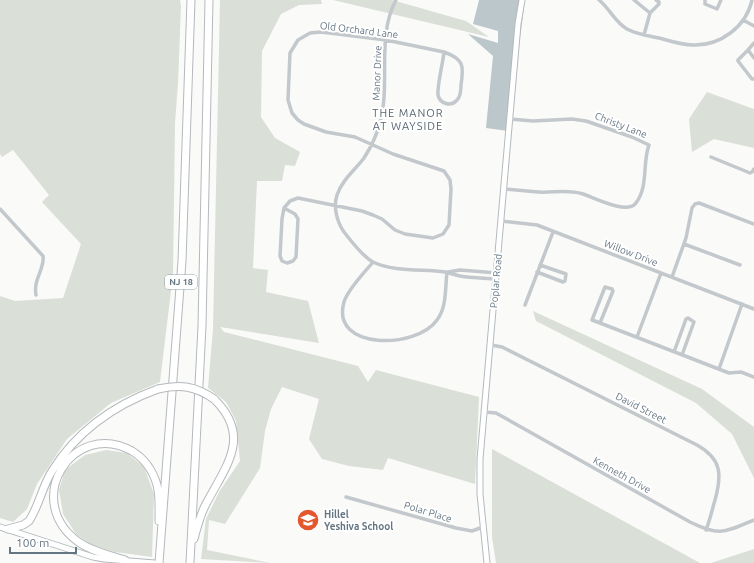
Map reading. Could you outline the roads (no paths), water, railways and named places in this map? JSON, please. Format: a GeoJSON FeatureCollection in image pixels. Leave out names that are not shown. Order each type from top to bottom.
{"type":"FeatureCollection","features":[{"type":"Feature","properties":{"kind":"highway","name":"NJ 18"},"geometry":{"type":"LineString","coordinates":[[159,563],[182,261],[191,0]]}},
{"type":"Feature","properties":{"kind":"highway","name":"NJ 18"},"geometry":{"type":"LineString","coordinates":[[190,563],[202,318],[209,0]]}},
{"type":"Feature","properties":{"kind":"highway"},"geometry":{"type":"LineString","coordinates":[[8,530],[23,526],[29,521],[52,472],[68,449],[85,430],[123,404],[158,389],[184,386],[204,392],[214,399],[224,410],[230,422],[233,433],[233,448],[228,464],[201,515],[191,552]]}},
{"type":"Feature","properties":{"kind":"highway"},"geometry":{"type":"LineString","coordinates":[[120,561],[80,544],[63,528],[56,513],[53,496],[59,474],[72,456],[88,447],[106,444],[119,446],[134,453],[149,467],[156,482],[158,493],[160,551]]}},
{"type":"Feature","properties":{"kind":"street","name":"Manor Drive"},"geometry":{"type":"LineString","coordinates":[[396,0],[389,20],[386,40],[383,112],[378,131],[372,144],[364,157],[341,186],[336,198],[336,214],[341,228],[360,252],[372,262],[388,267],[447,272],[460,276],[496,279]]}},
{"type":"Feature","properties":{"kind":"street","name":"Poplar Road"},"geometry":{"type":"LineString","coordinates":[[487,563],[483,527],[480,469],[518,24],[522,0]]}},
{"type":"Feature","properties":{"kind":"street"},"geometry":{"type":"LineString","coordinates":[[599,0],[623,26],[632,31],[686,44],[704,44],[727,36],[736,28],[749,10],[752,0]]}},
{"type":"Feature","properties":{"kind":"street"},"geometry":{"type":"LineString","coordinates":[[634,0],[650,13]]}},
{"type":"Feature","properties":{"kind":"street"},"geometry":{"type":"LineString","coordinates":[[644,35],[650,13],[659,4],[656,0]]}},
{"type":"Feature","properties":{"kind":"street"},"geometry":{"type":"LineString","coordinates":[[705,0],[705,4],[717,9],[722,0]]}},
{"type":"Feature","properties":{"kind":"street"},"geometry":{"type":"LineString","coordinates":[[742,20],[754,26]]}},
{"type":"Feature","properties":{"kind":"street","name":"Old Orchard Lane"},"geometry":{"type":"LineString","coordinates":[[284,208],[290,201],[298,198],[373,215],[382,219],[394,230],[405,234],[433,238],[443,234],[447,228],[451,189],[450,180],[447,174],[440,169],[393,154],[355,137],[326,132],[308,126],[298,120],[292,113],[288,104],[289,59],[292,49],[298,40],[314,32],[386,40],[444,52],[454,55],[458,58],[463,67],[463,71],[460,97],[451,104],[441,101],[438,94],[444,52]]}},
{"type":"Feature","properties":{"kind":"street"},"geometry":{"type":"LineString","coordinates":[[754,43],[738,60],[754,79]]}},
{"type":"Feature","properties":{"kind":"street"},"geometry":{"type":"LineString","coordinates":[[748,50],[754,58]]}},
{"type":"Feature","properties":{"kind":"street","name":"Christy Lane"},"geometry":{"type":"LineString","coordinates":[[504,189],[538,192],[572,191],[615,205],[630,207],[634,205],[642,193],[649,145],[632,137],[586,121],[572,119],[533,121],[510,119]]}},
{"type":"Feature","properties":{"kind":"street"},"geometry":{"type":"LineString","coordinates":[[711,157],[750,173],[754,169]]}},
{"type":"Feature","properties":{"kind":"street"},"geometry":{"type":"LineString","coordinates":[[672,278],[684,244],[692,208],[696,203],[754,224]]}},
{"type":"Feature","properties":{"kind":"street"},"geometry":{"type":"LineString","coordinates":[[284,208],[295,214],[298,219],[296,257],[293,261],[287,263],[282,261],[280,256],[284,208]]}},
{"type":"Feature","properties":{"kind":"street"},"geometry":{"type":"LineString","coordinates":[[0,209],[43,256],[43,262],[35,284],[36,295]]}},
{"type":"Feature","properties":{"kind":"street","name":"Willow Drive"},"geometry":{"type":"LineString","coordinates":[[501,221],[533,224],[754,309]]}},
{"type":"Feature","properties":{"kind":"street"},"geometry":{"type":"LineString","coordinates":[[525,305],[553,232]]}},
{"type":"Feature","properties":{"kind":"street"},"geometry":{"type":"LineString","coordinates":[[684,244],[740,265]]}},
{"type":"Feature","properties":{"kind":"street"},"geometry":{"type":"LineString","coordinates":[[372,262],[346,296],[343,310],[345,320],[351,330],[365,338],[374,340],[393,341],[405,339],[420,334],[431,327],[438,319],[443,309],[447,272]]}},
{"type":"Feature","properties":{"kind":"street"},"geometry":{"type":"LineString","coordinates":[[537,272],[563,282],[565,281],[566,274],[540,265]]}},
{"type":"Feature","properties":{"kind":"street","name":"Manor Drive"},"geometry":{"type":"LineString","coordinates":[[447,272],[460,270],[496,273]]}},
{"type":"Feature","properties":{"kind":"street"},"geometry":{"type":"LineString","coordinates":[[637,338],[661,273]]}},
{"type":"Feature","properties":{"kind":"street"},"geometry":{"type":"LineString","coordinates":[[600,323],[613,290],[607,287],[605,287],[592,320],[718,369],[733,373],[741,372],[754,377]]}},
{"type":"Feature","properties":{"kind":"street"},"geometry":{"type":"LineString","coordinates":[[718,369],[742,304]]}},
{"type":"Feature","properties":{"kind":"street"},"geometry":{"type":"LineString","coordinates":[[674,352],[686,319],[688,318],[694,322],[682,355]]}},
{"type":"Feature","properties":{"kind":"street","name":"David Street"},"geometry":{"type":"LineString","coordinates":[[491,345],[502,347],[697,445],[708,452],[717,464],[720,475],[718,488],[706,530]]}},
{"type":"Feature","properties":{"kind":"street","name":"Kenneth Drive"},"geometry":{"type":"LineString","coordinates":[[484,412],[496,414],[706,530],[725,531],[754,520]]}},
{"type":"Feature","properties":{"kind":"street","name":"Polar Place"},"geometry":{"type":"LineString","coordinates":[[346,497],[456,528],[472,530],[483,527]]}},
{"type":"Feature","properties":{"kind":"street"},"geometry":{"type":"LineString","coordinates":[[0,527],[104,561],[155,563]]}},
{"type":"Feature","properties":{"kind":"place","name":"Hillel Yeshiva School"},"geometry":{"type":"Point","coordinates":[308,520]}},
{"type":"Feature","properties":{"kind":"district","name":"THE MANOR AT WAYSIDE"},"geometry":{"type":"Point","coordinates":[408,119]}}]}
